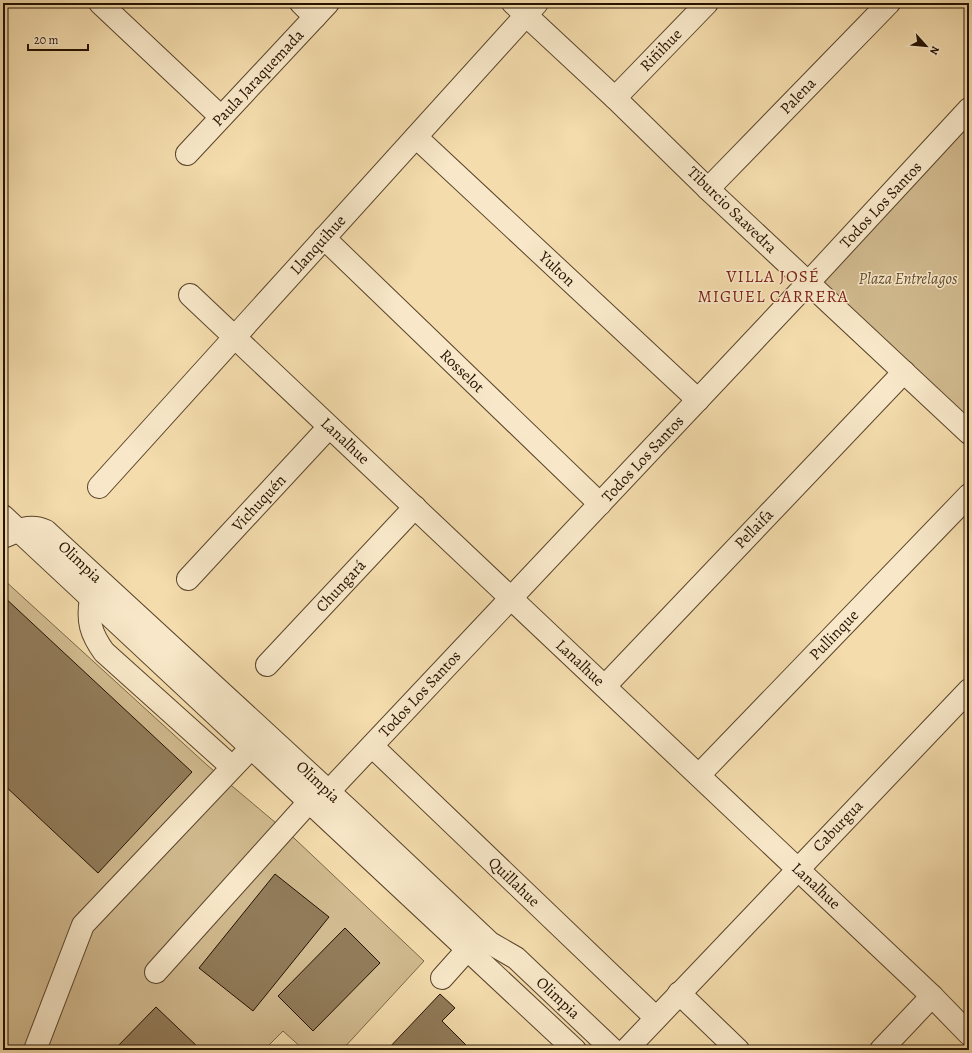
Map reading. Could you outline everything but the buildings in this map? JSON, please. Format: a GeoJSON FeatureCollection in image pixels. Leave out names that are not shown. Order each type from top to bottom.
{"type":"FeatureCollection","features":[{"type":"Feature","properties":{"kind":"street"},"geometry":{"type":"LineString","coordinates":[[100,3],[221,117]]}},
{"type":"Feature","properties":{"kind":"street","name":"Riñihue"},"geometry":{"type":"LineString","coordinates":[[615,98],[706,3]]}},
{"type":"Feature","properties":{"kind":"street","name":"Palena"},"geometry":{"type":"LineString","coordinates":[[708,188],[889,3]]}},
{"type":"Feature","properties":{"kind":"street","name":"Tiburcio Saavedra"},"geometry":{"type":"LineString","coordinates":[[525,7],[615,98],[708,188],[969,433]]}},
{"type":"Feature","properties":{"kind":"street","name":"Llanquihue"},"geometry":{"type":"LineString","coordinates":[[99,487],[416,137],[525,7]]}},
{"type":"Feature","properties":{"kind":"street","name":"Paula Jaraquemada"},"geometry":{"type":"LineString","coordinates":[[187,154],[315,8]]}},
{"type":"Feature","properties":{"kind":"street","name":"Todos Los Santos"},"geometry":{"type":"LineString","coordinates":[[156,972],[317,800],[372,746],[698,400],[969,109]]}},
{"type":"Feature","properties":{"kind":"street","name":"Yulton"},"geometry":{"type":"LineString","coordinates":[[416,137],[698,400]]}},
{"type":"Feature","properties":{"kind":"street","name":"Rosselot"},"geometry":{"type":"LineString","coordinates":[[324,238],[600,504]]}},
{"type":"Feature","properties":{"kind":"street","name":"Lanalhue"},"geometry":{"type":"LineString","coordinates":[[190,295],[932,996],[969,1034]]}},
{"type":"Feature","properties":{"kind":"street","name":"Pellaifa"},"geometry":{"type":"LineString","coordinates":[[605,686],[904,372]]}},
{"type":"Feature","properties":{"kind":"street","name":"Vichuquén"},"geometry":{"type":"LineString","coordinates":[[188,579],[330,427]]}},
{"type":"Feature","properties":{"kind":"street","name":"Pullinque"},"geometry":{"type":"LineString","coordinates":[[699,775],[969,495]]}},
{"type":"Feature","properties":{"kind":"street","name":"Chungará"},"geometry":{"type":"LineString","coordinates":[[267,665],[415,507]]}},
{"type":"Feature","properties":{"kind":"street","name":"Olimpia"},"geometry":{"type":"LineString","coordinates":[[3,516],[11,534],[91,599],[251,748],[317,800],[490,943],[516,958],[613,1050]]}},
{"type":"Feature","properties":{"kind":"street","name":"Olimpia"},"geometry":{"type":"LineString","coordinates":[[11,534],[25,528],[32,527],[46,531],[468,950],[574,1050]]}},
{"type":"Feature","properties":{"kind":"street"},"geometry":{"type":"LineString","coordinates":[[91,599],[89,609],[91,630],[96,642],[104,652],[232,767]]}},
{"type":"Feature","properties":{"kind":"street","name":"Caburgua"},"geometry":{"type":"LineString","coordinates":[[626,1050],[969,690]]}},
{"type":"Feature","properties":{"kind":"street","name":"Quillahue"},"geometry":{"type":"LineString","coordinates":[[372,746],[656,1018]]}},
{"type":"Feature","properties":{"kind":"street"},"geometry":{"type":"LineString","coordinates":[[35,1050],[83,926],[251,748]]}},
{"type":"Feature","properties":{"kind":"street"},"geometry":{"type":"LineString","coordinates":[[442,978],[468,950]]}},
{"type":"Feature","properties":{"kind":"street"},"geometry":{"type":"LineString","coordinates":[[679,993],[738,1050]]}},
{"type":"Feature","properties":{"kind":"street"},"geometry":{"type":"LineString","coordinates":[[881,1050],[932,996]]}},
{"type":"Feature","properties":{"kind":"green space","name":"Plaza Entrelagos"},"geometry":{"type":"Polygon","coordinates":[[[969,124],[969,418],[823,282],[969,124]]]}},
{"type":"Feature","properties":{"kind":"green space"},"geometry":{"type":"Polygon","coordinates":[[[3,579],[207,765],[295,839],[424,961],[342,1050],[304,1050],[283,1031],[264,1050],[3,1050],[3,579]]]}},
{"type":"Feature","properties":{"kind":"district","name":"VILLA JOSÉ MIGUEL CARRERA"},"geometry":{"type":"Point","coordinates":[773,286]}}]}
